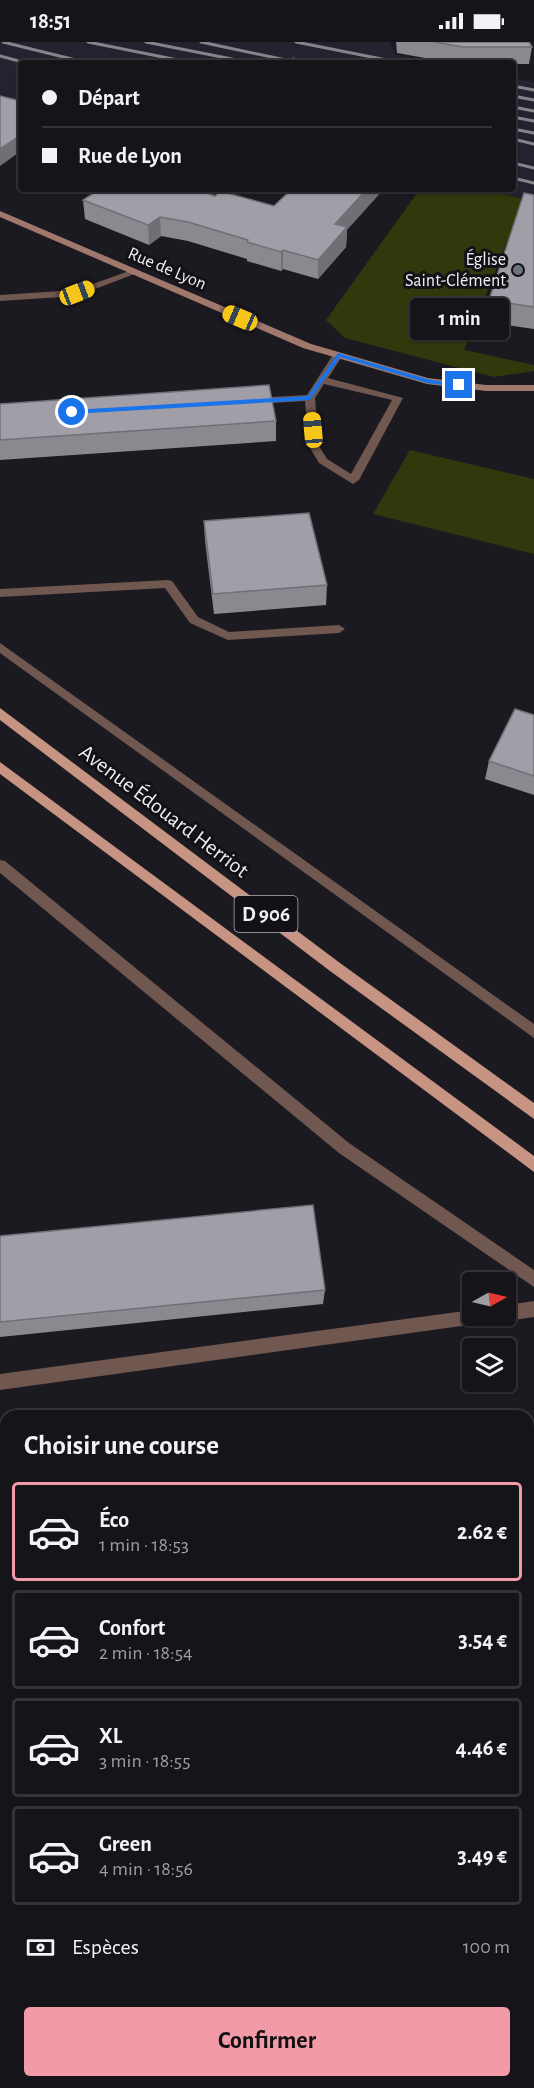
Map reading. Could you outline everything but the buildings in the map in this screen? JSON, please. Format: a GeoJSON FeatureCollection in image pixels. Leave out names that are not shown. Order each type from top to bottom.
{"type":"FeatureCollection","features":[{"type":"Feature","properties":{"kind":"main road","name":"Rue de Lyon"},"geometry":{"type":"LineString","coordinates":[[0,214],[283,337],[338,355],[427,381],[486,388],[534,388]]}},
{"type":"Feature","properties":{"kind":"main road","name":"Avenue Édouard Herriot"},"geometry":{"type":"LineString","coordinates":[[0,713],[335,967],[534,1112]]}},
{"type":"Feature","properties":{"kind":"main road","name":"D 906"},"geometry":{"type":"LineString","coordinates":[[0,767],[534,1165]]}},
{"type":"Feature","properties":{"kind":"street"},"geometry":{"type":"LineString","coordinates":[[0,298],[77,293],[132,273]]}},
{"type":"Feature","properties":{"kind":"street"},"geometry":{"type":"LineString","coordinates":[[321,381],[398,398],[352,480],[323,461],[314,446],[310,398],[321,381],[338,355]]}},
{"type":"Feature","properties":{"kind":"street"},"geometry":{"type":"LineString","coordinates":[[238,402],[310,398]]}},
{"type":"Feature","properties":{"kind":"street"},"geometry":{"type":"LineString","coordinates":[[0,593],[168,584],[194,620],[228,636],[339,629]]}},
{"type":"Feature","properties":{"kind":"street"},"geometry":{"type":"LineString","coordinates":[[0,647],[534,1032]]}},
{"type":"Feature","properties":{"kind":"street"},"geometry":{"type":"LineString","coordinates":[[2,868],[344,1148],[534,1279]]}},
{"type":"Feature","properties":{"kind":"street"},"geometry":{"type":"LineString","coordinates":[[516,1312],[534,1309]]}},
{"type":"Feature","properties":{"kind":"street"},"geometry":{"type":"LineString","coordinates":[[0,1382],[462,1319]]}},
{"type":"Feature","properties":{"kind":"shaded area"},"geometry":{"type":"Polygon","coordinates":[[[0,42],[390,42],[395,54],[424,60],[18,60],[18,109],[0,105],[0,42]]]}},
{"type":"Feature","properties":{"kind":"shaded area"},"geometry":{"type":"Polygon","coordinates":[[[516,79],[534,82],[534,201],[495,192],[516,192],[516,79]]]}},
{"type":"Feature","properties":{"kind":"green space"},"geometry":{"type":"Polygon","coordinates":[[[418,192],[495,192],[524,199],[464,350],[534,365],[534,371],[494,377],[345,338],[326,320],[418,192]]]}},
{"type":"Feature","properties":{"kind":"green space"},"geometry":{"type":"Polygon","coordinates":[[[410,450],[534,479],[534,554],[373,514],[410,450]]]}},
{"type":"Feature","properties":{"kind":"railway"},"geometry":{"type":"LineString","coordinates":[[3,42],[76,60]]}},
{"type":"Feature","properties":{"kind":"railway"},"geometry":{"type":"LineString","coordinates":[[88,42],[178,60]]}},
{"type":"Feature","properties":{"kind":"railway"},"geometry":{"type":"LineString","coordinates":[[146,42],[237,60]]}},
{"type":"Feature","properties":{"kind":"railway"},"geometry":{"type":"LineString","coordinates":[[201,42],[286,60]]}},
{"type":"Feature","properties":{"kind":"railway"},"geometry":{"type":"LineString","coordinates":[[296,42],[387,60]]}},
{"type":"Feature","properties":{"kind":"railway"},"geometry":{"type":"LineString","coordinates":[[0,56],[18,61]]}},
{"type":"Feature","properties":{"kind":"railway"},"geometry":{"type":"LineString","coordinates":[[293,59],[299,60]]}},
{"type":"Feature","properties":{"kind":"railway"},"geometry":{"type":"LineString","coordinates":[[516,87],[534,90]]}},
{"type":"Feature","properties":{"kind":"railway"},"geometry":{"type":"LineString","coordinates":[[516,97],[534,100]]}},
{"type":"Feature","properties":{"kind":"railway"},"geometry":{"type":"LineString","coordinates":[[516,108],[534,111]]}},
{"type":"Feature","properties":{"kind":"railway"},"geometry":{"type":"LineString","coordinates":[[516,118],[534,121]]}},
{"type":"Feature","properties":{"kind":"railway"},"geometry":{"type":"LineString","coordinates":[[516,130],[534,133]]}},
{"type":"Feature","properties":{"kind":"railway"},"geometry":{"type":"LineString","coordinates":[[516,140],[534,144]]}},
{"type":"Feature","properties":{"kind":"railway"},"geometry":{"type":"LineString","coordinates":[[516,164],[534,168]]}},
{"type":"Feature","properties":{"kind":"railway"},"geometry":{"type":"LineString","coordinates":[[516,179],[534,183]]}},
{"type":"Feature","properties":{"kind":"place","name":"Église Saint-Clément"},"geometry":{"type":"Point","coordinates":[518,270]}},
{"type":"Feature","properties":{"kind":"route"},"geometry":{"type":"LineString","coordinates":[[72,412],[310,398],[338,355],[427,381],[459,385]]}}]}
